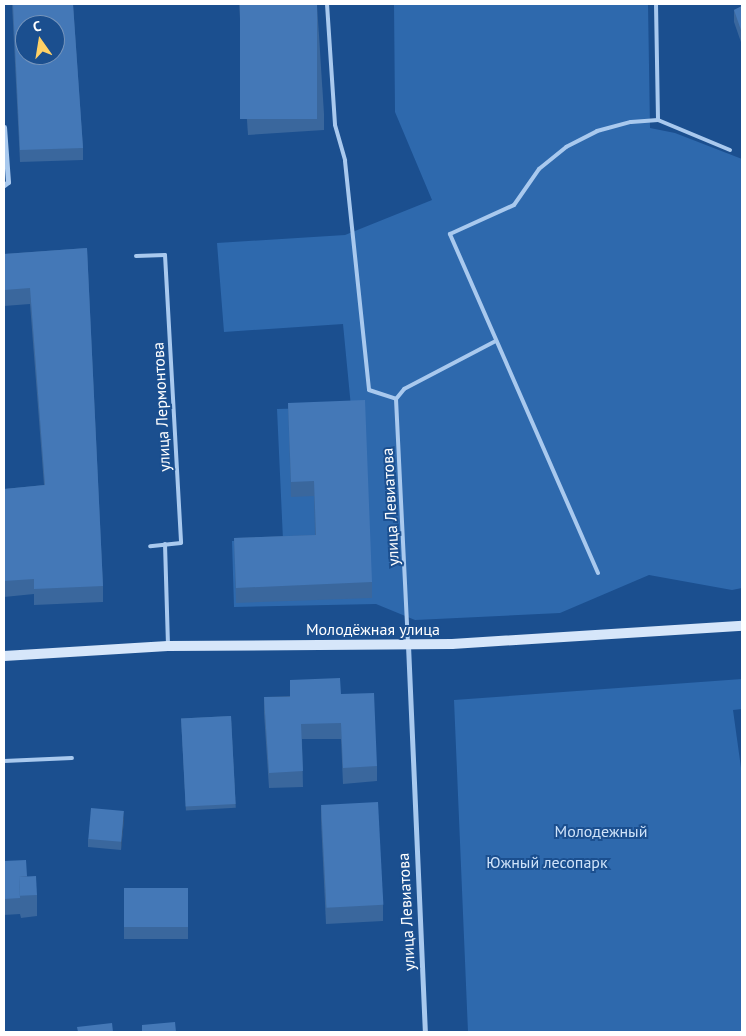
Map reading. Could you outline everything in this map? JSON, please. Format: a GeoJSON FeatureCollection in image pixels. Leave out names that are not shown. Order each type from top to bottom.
{"type":"FeatureCollection","features":[{"type":"Feature","properties":{"kind":"main road","name":"Молодёжная улица"},"geometry":{"type":"LineString","coordinates":[[4,656],[168,646],[408,645],[742,626]]}},
{"type":"Feature","properties":{"kind":"street"},"geometry":{"type":"LineString","coordinates":[[4,127],[8,182],[4,185]]}},
{"type":"Feature","properties":{"kind":"street","name":"улица Левиатова"},"geometry":{"type":"LineString","coordinates":[[408,645],[425,1032]]}},
{"type":"Feature","properties":{"kind":"lane"},"geometry":{"type":"LineString","coordinates":[[327,4],[335,124],[345,161],[369,390],[396,399],[404,389],[496,341]]}},
{"type":"Feature","properties":{"kind":"lane"},"geometry":{"type":"LineString","coordinates":[[656,4],[658,120]]}},
{"type":"Feature","properties":{"kind":"lane"},"geometry":{"type":"LineString","coordinates":[[598,573],[450,234],[514,205],[539,169],[566,147],[596,131],[631,122],[658,120],[730,150]]}},
{"type":"Feature","properties":{"kind":"lane","name":"улица Лермонтова"},"geometry":{"type":"LineString","coordinates":[[136,256],[165,256],[181,543],[150,546]]}},
{"type":"Feature","properties":{"kind":"lane","name":"улица Левиатова"},"geometry":{"type":"LineString","coordinates":[[396,399],[408,645]]}},
{"type":"Feature","properties":{"kind":"lane"},"geometry":{"type":"LineString","coordinates":[[165,544],[168,646]]}},
{"type":"Feature","properties":{"kind":"lane"},"geometry":{"type":"LineString","coordinates":[[4,761],[72,758]]}},
{"type":"Feature","properties":{"kind":"green space"},"geometry":{"type":"Polygon","coordinates":[[[394,4],[648,4],[650,128],[675,133],[742,159],[742,588],[732,590],[649,575],[560,613],[415,620],[376,604],[234,607],[232,541],[283,540],[277,409],[351,407],[343,324],[224,332],[217,243],[345,235],[432,200],[395,112],[394,4]]]}},
{"type":"Feature","properties":{"kind":"green space","name":"Молодежный"},"geometry":{"type":"Polygon","coordinates":[[[742,679],[742,709],[733,710],[742,775],[742,1032],[468,1032],[454,700],[742,679]]]}},
{"type":"Feature","properties":{"kind":"building"},"geometry":{"type":"Polygon","coordinates":[[[13,4],[73,4],[83,148],[20,150],[16,65],[65,65],[65,15],[15,15],[15,46],[13,4]]]}},
{"type":"Feature","properties":{"kind":"building"},"geometry":{"type":"Polygon","coordinates":[[[240,4],[317,4],[317,119],[240,119],[240,4]]]}},
{"type":"Feature","properties":{"kind":"building"},"geometry":{"type":"Polygon","coordinates":[[[742,6],[742,33],[734,10],[742,6]]]}},
{"type":"Feature","properties":{"kind":"building"},"geometry":{"type":"Polygon","coordinates":[[[87,248],[103,586],[34,589],[34,579],[4,581],[4,489],[45,485],[30,288],[4,290],[4,254],[87,248]]]}},
{"type":"Feature","properties":{"kind":"building"},"geometry":{"type":"Polygon","coordinates":[[[365,400],[372,582],[236,588],[234,538],[316,535],[314,481],[291,482],[288,403],[365,400]]]}},
{"type":"Feature","properties":{"kind":"building"},"geometry":{"type":"Polygon","coordinates":[[[340,678],[341,694],[374,693],[377,766],[343,768],[341,723],[301,724],[303,771],[269,773],[264,697],[290,697],[290,680],[340,678]]]}},
{"type":"Feature","properties":{"kind":"building"},"geometry":{"type":"Polygon","coordinates":[[[231,716],[236,804],[186,806],[181,719],[231,716]]]}},
{"type":"Feature","properties":{"kind":"building"},"geometry":{"type":"Polygon","coordinates":[[[378,802],[383,905],[326,908],[321,805],[378,802]]]}},
{"type":"Feature","properties":{"kind":"building"},"geometry":{"type":"Polygon","coordinates":[[[91,808],[124,811],[121,842],[88,839],[91,808]]]}},
{"type":"Feature","properties":{"kind":"building"},"geometry":{"type":"Polygon","coordinates":[[[26,860],[27,876],[19,877],[20,898],[4,899],[4,861],[26,860]]]}},
{"type":"Feature","properties":{"kind":"building"},"geometry":{"type":"Polygon","coordinates":[[[36,876],[37,895],[20,896],[19,877],[36,876]]]}},
{"type":"Feature","properties":{"kind":"building"},"geometry":{"type":"Polygon","coordinates":[[[124,888],[188,888],[188,927],[124,927],[124,888]]]}},
{"type":"Feature","properties":{"kind":"building"},"geometry":{"type":"Polygon","coordinates":[[[175,1022],[176,1032],[142,1032],[142,1025],[175,1022]]]}},
{"type":"Feature","properties":{"kind":"building"},"geometry":{"type":"Polygon","coordinates":[[[112,1023],[113,1032],[78,1032],[77,1027],[112,1023]]]}},
{"type":"Feature","properties":{"kind":"park label","name":"Южный лесопарк"},"geometry":{"type":"Point","coordinates":[547,862]}}]}
